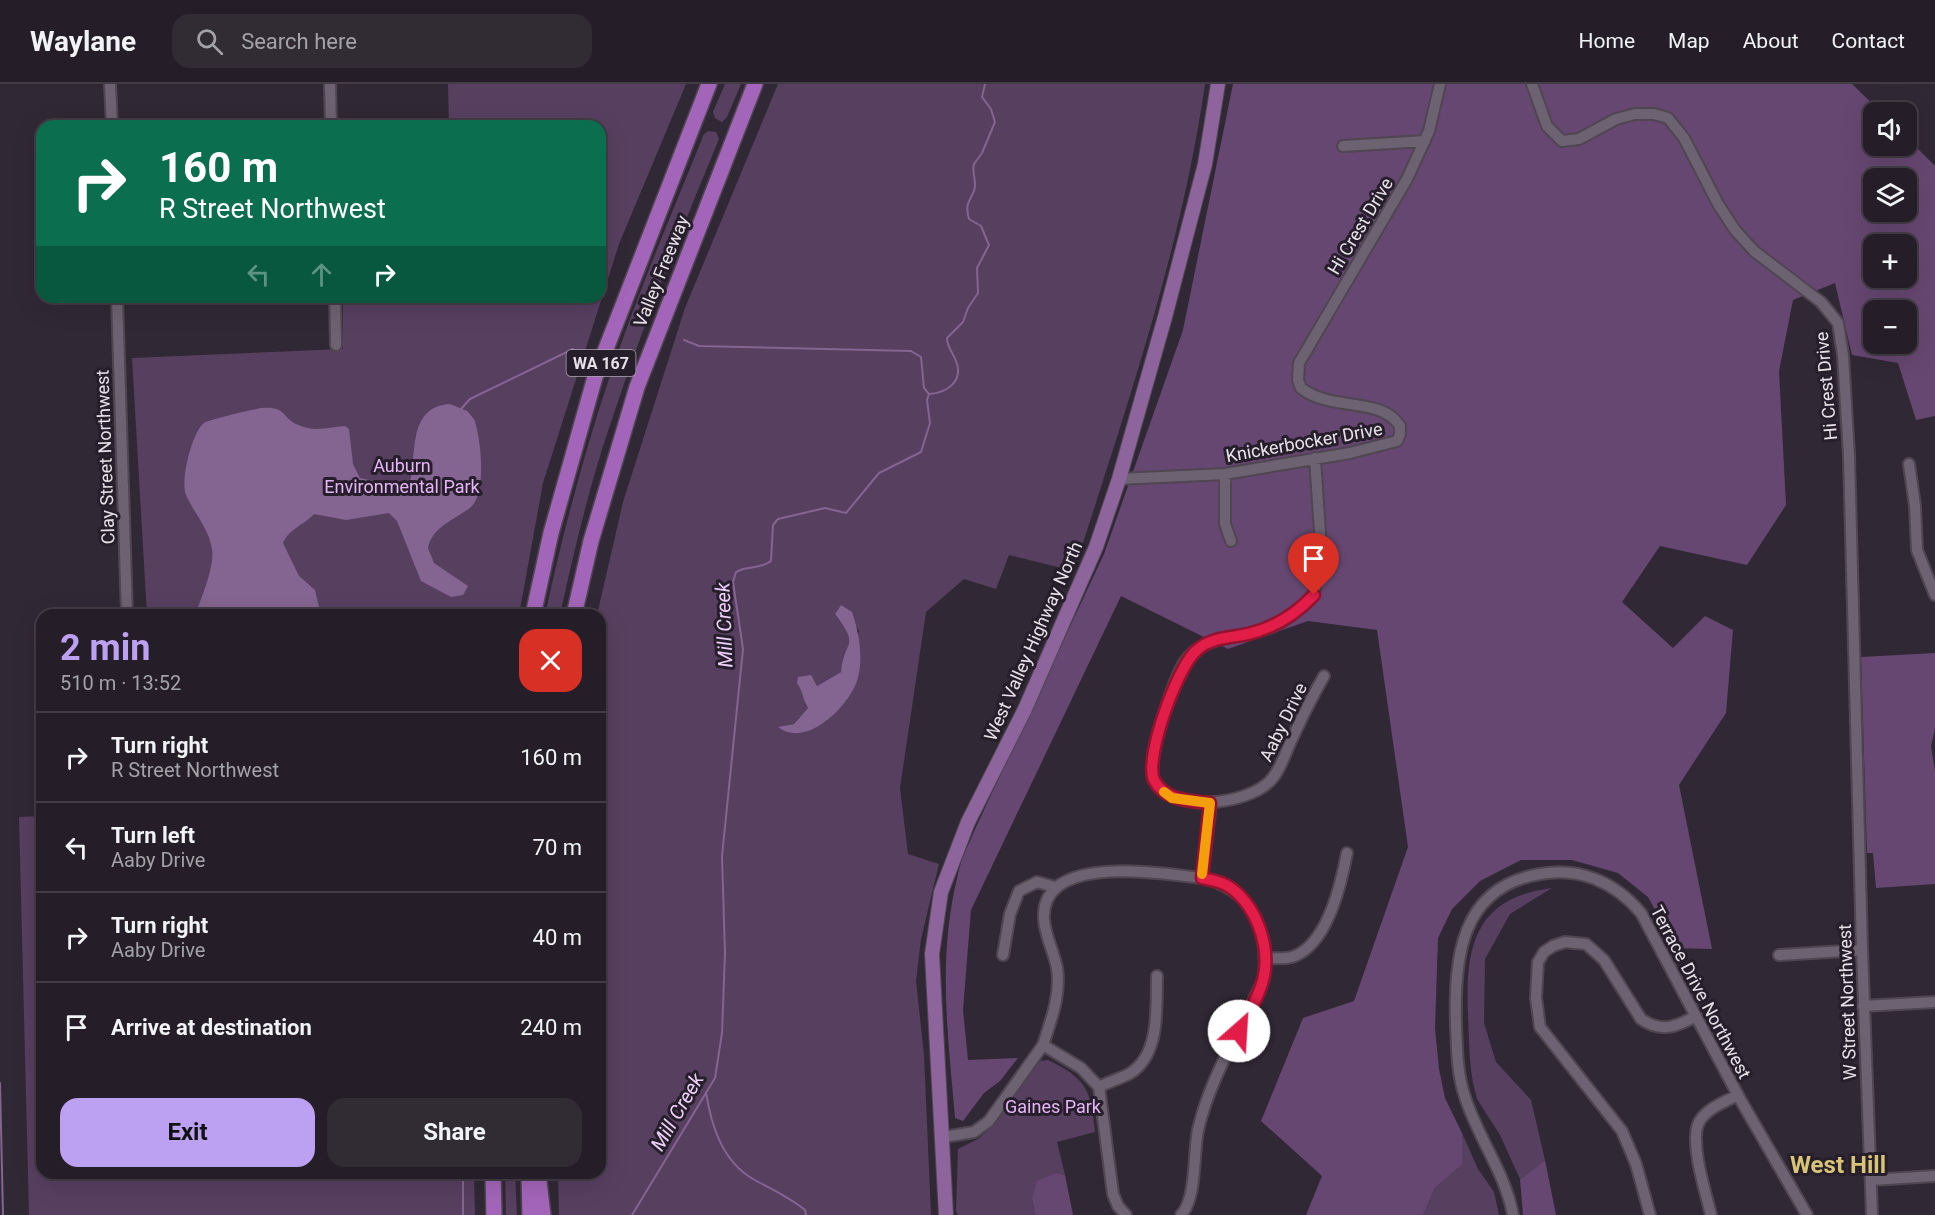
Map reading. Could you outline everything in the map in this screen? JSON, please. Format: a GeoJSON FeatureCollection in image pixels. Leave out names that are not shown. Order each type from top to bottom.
{"type":"FeatureCollection","features":[{"type":"Feature","properties":{"kind":"highway","name":"Valley Freeway"},"geometry":{"type":"LineString","coordinates":[[534,609],[551,533],[595,377],[709,84]]}},
{"type":"Feature","properties":{"kind":"highway","name":"Valley Freeway"},"geometry":{"type":"LineString","coordinates":[[575,609],[591,541],[637,387],[755,84]]}},
{"type":"Feature","properties":{"kind":"highway"},"geometry":{"type":"LineString","coordinates":[[735,134],[761,84]]}},
{"type":"Feature","properties":{"kind":"highway"},"geometry":{"type":"LineString","coordinates":[[493,1179],[494,1215]]}},
{"type":"Feature","properties":{"kind":"highway"},"geometry":{"type":"LineString","coordinates":[[529,1179],[530,1215]]}},
{"type":"Feature","properties":{"kind":"highway"},"geometry":{"type":"LineString","coordinates":[[539,1179],[543,1215]]}},
{"type":"Feature","properties":{"kind":"main road","name":"West Valley Highway North"},"geometry":{"type":"LineString","coordinates":[[946,1215],[944,1137],[932,954],[941,892],[969,822],[1025,709],[1096,547],[1119,479],[1205,164],[1218,84]]}},
{"type":"Feature","properties":{"kind":"street"},"geometry":{"type":"LineString","coordinates":[[110,84],[112,120]]}},
{"type":"Feature","properties":{"kind":"street"},"geometry":{"type":"LineString","coordinates":[[330,84],[331,120]]}},
{"type":"Feature","properties":{"kind":"street","name":"Hi Crest Drive"},"geometry":{"type":"LineString","coordinates":[[1298,380],[1299,363],[1407,179],[1425,141],[1440,84]]}},
{"type":"Feature","properties":{"kind":"street","name":"Hi Crest Drive"},"geometry":{"type":"LineString","coordinates":[[1532,84],[1547,126],[1562,141],[1579,139],[1616,119],[1635,114],[1654,114],[1668,118],[1684,138],[1718,204],[1740,236],[1754,251],[1821,302],[1838,323],[1843,355],[1849,456],[1857,788]]}},
{"type":"Feature","properties":{"kind":"street"},"geometry":{"type":"LineString","coordinates":[[1343,146],[1425,141]]}},
{"type":"Feature","properties":{"kind":"street","name":"Clay Street Northwest"},"geometry":{"type":"LineString","coordinates":[[117,303],[127,609]]}},
{"type":"Feature","properties":{"kind":"street"},"geometry":{"type":"LineString","coordinates":[[335,303],[336,345]]}},
{"type":"Feature","properties":{"kind":"street","name":"Knickerbocker Drive"},"geometry":{"type":"LineString","coordinates":[[1119,479],[1225,474],[1388,445],[1397,441],[1400,426],[1388,414],[1376,409],[1318,400],[1301,388],[1298,380]]}},
{"type":"Feature","properties":{"kind":"street","name":"Aaby Drive"},"geometry":{"type":"LineString","coordinates":[[1315,458],[1321,547],[1314,595],[1289,616],[1269,628],[1207,643],[1195,651],[1184,663],[1153,755],[1154,780],[1161,790],[1172,798],[1210,803],[1247,795],[1269,782],[1276,773],[1324,676]]}},
{"type":"Feature","properties":{"kind":"street"},"geometry":{"type":"LineString","coordinates":[[1909,464],[1915,506],[1917,550],[1935,596]]}},
{"type":"Feature","properties":{"kind":"street"},"geometry":{"type":"LineString","coordinates":[[1225,474],[1225,524],[1231,541]]}},
{"type":"Feature","properties":{"kind":"street","name":"W Street Northwest"},"geometry":{"type":"LineString","coordinates":[[1857,788],[1872,1215]]}},
{"type":"Feature","properties":{"kind":"street"},"geometry":{"type":"LineString","coordinates":[[1202,878],[1210,803]]}},
{"type":"Feature","properties":{"kind":"street"},"geometry":{"type":"LineString","coordinates":[[1266,958],[1286,958],[1299,954],[1314,941],[1340,888],[1347,853]]}},
{"type":"Feature","properties":{"kind":"street"},"geometry":{"type":"LineString","coordinates":[[944,1137],[974,1132],[990,1120],[1043,1045],[1058,991],[1056,968],[1044,921],[1046,902],[1055,887],[1074,877],[1137,871],[1202,878],[1228,886],[1243,898],[1254,914],[1266,958],[1264,978],[1204,1107],[1197,1133],[1190,1200],[1181,1215]]}},
{"type":"Feature","properties":{"kind":"street","name":"Terrace Drive Northwest"},"geometry":{"type":"LineString","coordinates":[[1513,1215],[1503,1176],[1470,1112],[1459,1077],[1455,1006],[1456,962],[1466,930],[1484,904],[1500,890],[1529,876],[1561,872],[1582,874],[1604,882],[1630,899],[1641,913],[1738,1095],[1807,1215]]}},
{"type":"Feature","properties":{"kind":"street"},"geometry":{"type":"LineString","coordinates":[[1003,956],[1010,914],[1019,891],[1037,882],[1055,887]]}},
{"type":"Feature","properties":{"kind":"street"},"geometry":{"type":"LineString","coordinates":[[1650,1215],[1636,1164],[1622,1131],[1540,1027],[1535,973],[1538,962],[1544,952],[1553,946],[1565,942],[1587,944],[1604,960],[1641,1019],[1650,1025],[1666,1028],[1676,1027],[1696,1017]]}},
{"type":"Feature","properties":{"kind":"street"},"geometry":{"type":"LineString","coordinates":[[1779,955],[1862,950]]}},
{"type":"Feature","properties":{"kind":"street"},"geometry":{"type":"LineString","coordinates":[[1099,1087],[1129,1073],[1146,1058],[1154,1035],[1157,976]]}},
{"type":"Feature","properties":{"kind":"street"},"geometry":{"type":"LineString","coordinates":[[1863,1006],[1935,1002]]}},
{"type":"Feature","properties":{"kind":"street"},"geometry":{"type":"LineString","coordinates":[[1043,1045],[1081,1068],[1099,1087],[1111,1180],[1118,1206],[1126,1215]]}},
{"type":"Feature","properties":{"kind":"street"},"geometry":{"type":"LineString","coordinates":[[1711,1215],[1698,1151],[1697,1130],[1705,1115],[1738,1095]]}},
{"type":"Feature","properties":{"kind":"street"},"geometry":{"type":"LineString","coordinates":[[1871,1180],[1935,1176]]}},
{"type":"Feature","properties":{"kind":"green space","name":"Auburn Environmental Park"},"geometry":{"type":"Polygon","coordinates":[[[448,84],[686,84],[619,244],[606,285],[606,120],[449,120],[448,84]]]}},
{"type":"Feature","properties":{"kind":"green space"},"geometry":{"type":"Polygon","coordinates":[[[725,84],[741,84],[727,117],[722,122],[715,118],[713,112],[725,84]]]}},
{"type":"Feature","properties":{"kind":"green space"},"geometry":{"type":"Polygon","coordinates":[[[778,84],[1205,84],[1182,208],[1150,330],[1074,571],[1009,555],[996,589],[964,579],[926,612],[900,788],[908,854],[939,864],[921,939],[916,981],[924,1055],[931,1215],[559,1215],[558,1179],[606,1179],[606,609],[598,609],[623,502],[685,308],[778,84]],[[841,605],[835,614],[847,633],[849,643],[841,672],[817,686],[797,683],[805,694],[805,704],[808,708],[794,724],[779,727],[826,722],[859,631],[841,605]]]}},
{"type":"Feature","properties":{"kind":"green space"},"geometry":{"type":"Polygon","coordinates":[[[708,131],[716,132],[719,139],[662,281],[610,425],[582,519],[561,609],[546,609],[575,493],[611,373],[632,313],[704,134],[708,131]]]}},
{"type":"Feature","properties":{"kind":"green space","name":"Auburn Environmental Park"},"geometry":{"type":"Polygon","coordinates":[[[343,303],[600,303],[543,483],[520,609],[147,609],[132,358],[343,349],[343,303]]]}},
{"type":"Feature","properties":{"kind":"green space"},"geometry":{"type":"Polygon","coordinates":[[[36,816],[36,1179],[474,1179],[475,1215],[29,1215],[19,817],[36,816]]]}},
{"type":"Feature","properties":{"kind":"green space"},"geometry":{"type":"Polygon","coordinates":[[[1552,888],[1510,914],[1485,959],[1484,1023],[1496,1062],[1531,1100],[1545,1160],[1520,1179],[1500,1135],[1477,1099],[1473,1083],[1468,1014],[1469,967],[1480,929],[1491,914],[1506,902],[1526,893],[1552,888]]]}},
{"type":"Feature","properties":{"kind":"green space","name":"Gaines Park"},"geometry":{"type":"Polygon","coordinates":[[[1048,1060],[1071,1073],[1085,1087],[1089,1096],[1095,1132],[1057,1142],[1065,1175],[1056,1173],[1032,1198],[1035,1215],[958,1215],[956,1211],[958,1149],[978,1139],[994,1125],[1040,1061],[1048,1060]]]}},
{"type":"Feature","properties":{"kind":"green space"},"geometry":{"type":"Polygon","coordinates":[[[1462,1133],[1478,1169],[1494,1192],[1499,1215],[1423,1215],[1435,1188],[1462,1165],[1462,1133]]]}},
{"type":"Feature","properties":{"kind":"green space"},"geometry":{"type":"Polygon","coordinates":[[[505,1179],[515,1179],[517,1215],[506,1215],[505,1179]]]}},
{"type":"Feature","properties":{"kind":"shaded area"},"geometry":{"type":"Polygon","coordinates":[[[1233,84],[1852,84],[1871,102],[1863,102],[1863,156],[1917,156],[1917,148],[1935,166],[1935,416],[1916,420],[1898,363],[1852,355],[1835,283],[1793,300],[1779,371],[1786,505],[1747,565],[1660,546],[1622,602],[1673,648],[1705,616],[1733,630],[1726,713],[1679,785],[1712,949],[1676,948],[1648,897],[1618,873],[1572,860],[1521,860],[1480,881],[1452,909],[1438,938],[1435,1028],[1439,1069],[1445,1098],[1462,1133],[1462,1165],[1435,1188],[1423,1215],[1306,1215],[1322,1176],[1261,1121],[1303,1018],[1354,1001],[1408,847],[1377,630],[1308,621],[1228,649],[1121,596],[971,910],[963,1010],[968,1060],[1018,1058],[1000,1081],[984,1093],[963,1121],[955,1118],[947,1026],[946,967],[948,936],[959,868],[1104,554],[1183,330],[1233,84]]]}},
{"type":"Feature","properties":{"kind":"shaded area"},"geometry":{"type":"Polygon","coordinates":[[[450,404],[467,411],[474,419],[479,438],[481,478],[479,490],[471,507],[434,534],[428,548],[434,563],[468,586],[463,595],[451,597],[421,581],[397,521],[389,513],[346,520],[314,514],[289,534],[283,543],[299,576],[315,590],[320,609],[197,609],[207,582],[212,549],[208,535],[186,495],[185,479],[191,446],[204,423],[269,408],[279,410],[291,421],[303,427],[321,429],[345,426],[349,429],[353,464],[360,478],[392,485],[408,483],[411,478],[417,432],[427,413],[437,407],[450,404]]]}},
{"type":"Feature","properties":{"kind":"shaded area"},"geometry":{"type":"Polygon","coordinates":[[[841,605],[852,612],[860,646],[859,673],[852,691],[835,713],[813,729],[801,733],[789,732],[778,727],[794,724],[808,708],[797,683],[798,677],[811,675],[817,686],[841,672],[849,639],[835,614],[841,605]]]}},
{"type":"Feature","properties":{"kind":"shaded area"},"geometry":{"type":"Polygon","coordinates":[[[1935,653],[1935,729],[1931,746],[1935,771],[1935,884],[1876,888],[1873,853],[1867,853],[1861,657],[1935,653]]]}},
{"type":"Feature","properties":{"kind":"shaded area"},"geometry":{"type":"Polygon","coordinates":[[[1545,1160],[1556,1215],[1523,1215],[1520,1179],[1545,1160]]]}},
{"type":"Feature","properties":{"kind":"shaded area"},"geometry":{"type":"Polygon","coordinates":[[[1056,1173],[1065,1175],[1073,1215],[1035,1215],[1032,1198],[1037,1181],[1056,1173]]]}},
{"type":"Feature","properties":{"kind":"waterway","name":"Mill Creek"},"geometry":{"type":"LineString","coordinates":[[632,1215],[715,1078],[722,1033],[725,953],[722,856],[743,649],[733,582],[736,572],[762,566],[771,561],[773,525],[778,519],[825,508],[846,513],[879,473],[921,452],[930,423],[927,400],[929,394],[948,388],[956,380],[958,374],[956,361],[947,338],[963,322],[968,308],[978,293],[977,268],[989,245],[981,226],[969,219],[967,207],[974,189],[974,164],[982,153],[995,122],[991,109],[982,97],[985,84]]}},
{"type":"Feature","properties":{"kind":"waterway"},"geometry":{"type":"LineString","coordinates":[[684,340],[699,346],[911,351],[921,357],[924,388],[929,394]]}},
{"type":"Feature","properties":{"kind":"waterway"},"geometry":{"type":"LineString","coordinates":[[460,410],[470,399],[573,349]]}},
{"type":"Feature","properties":{"kind":"waterway"},"geometry":{"type":"LineString","coordinates":[[0,1083],[3,1215]]}},
{"type":"Feature","properties":{"kind":"waterway"},"geometry":{"type":"LineString","coordinates":[[706,1092],[715,1129],[733,1162],[753,1179],[799,1205],[805,1210],[806,1215]]}},
{"type":"Feature","properties":{"kind":"waterway"},"geometry":{"type":"LineString","coordinates":[[463,1179],[463,1215]]}},
{"type":"Feature","properties":{"kind":"slow traffic"},"geometry":{"type":"LineString","coordinates":[[1164,792],[1172,798],[1210,803],[1202,874]]}},
{"type":"Feature","properties":{"kind":"district","name":"West Hill"},"geometry":{"type":"Point","coordinates":[1838,1165]}},
{"type":"Feature","properties":{"kind":"route"},"geometry":{"type":"LineString","coordinates":[[1239,1031],[1264,978],[1266,958],[1264,943],[1254,914],[1243,898],[1228,886],[1202,878],[1210,803],[1172,798],[1161,790],[1154,780],[1151,768],[1153,755],[1177,680],[1184,663],[1195,651],[1221,638],[1269,628],[1307,603],[1314,595]]}}]}
